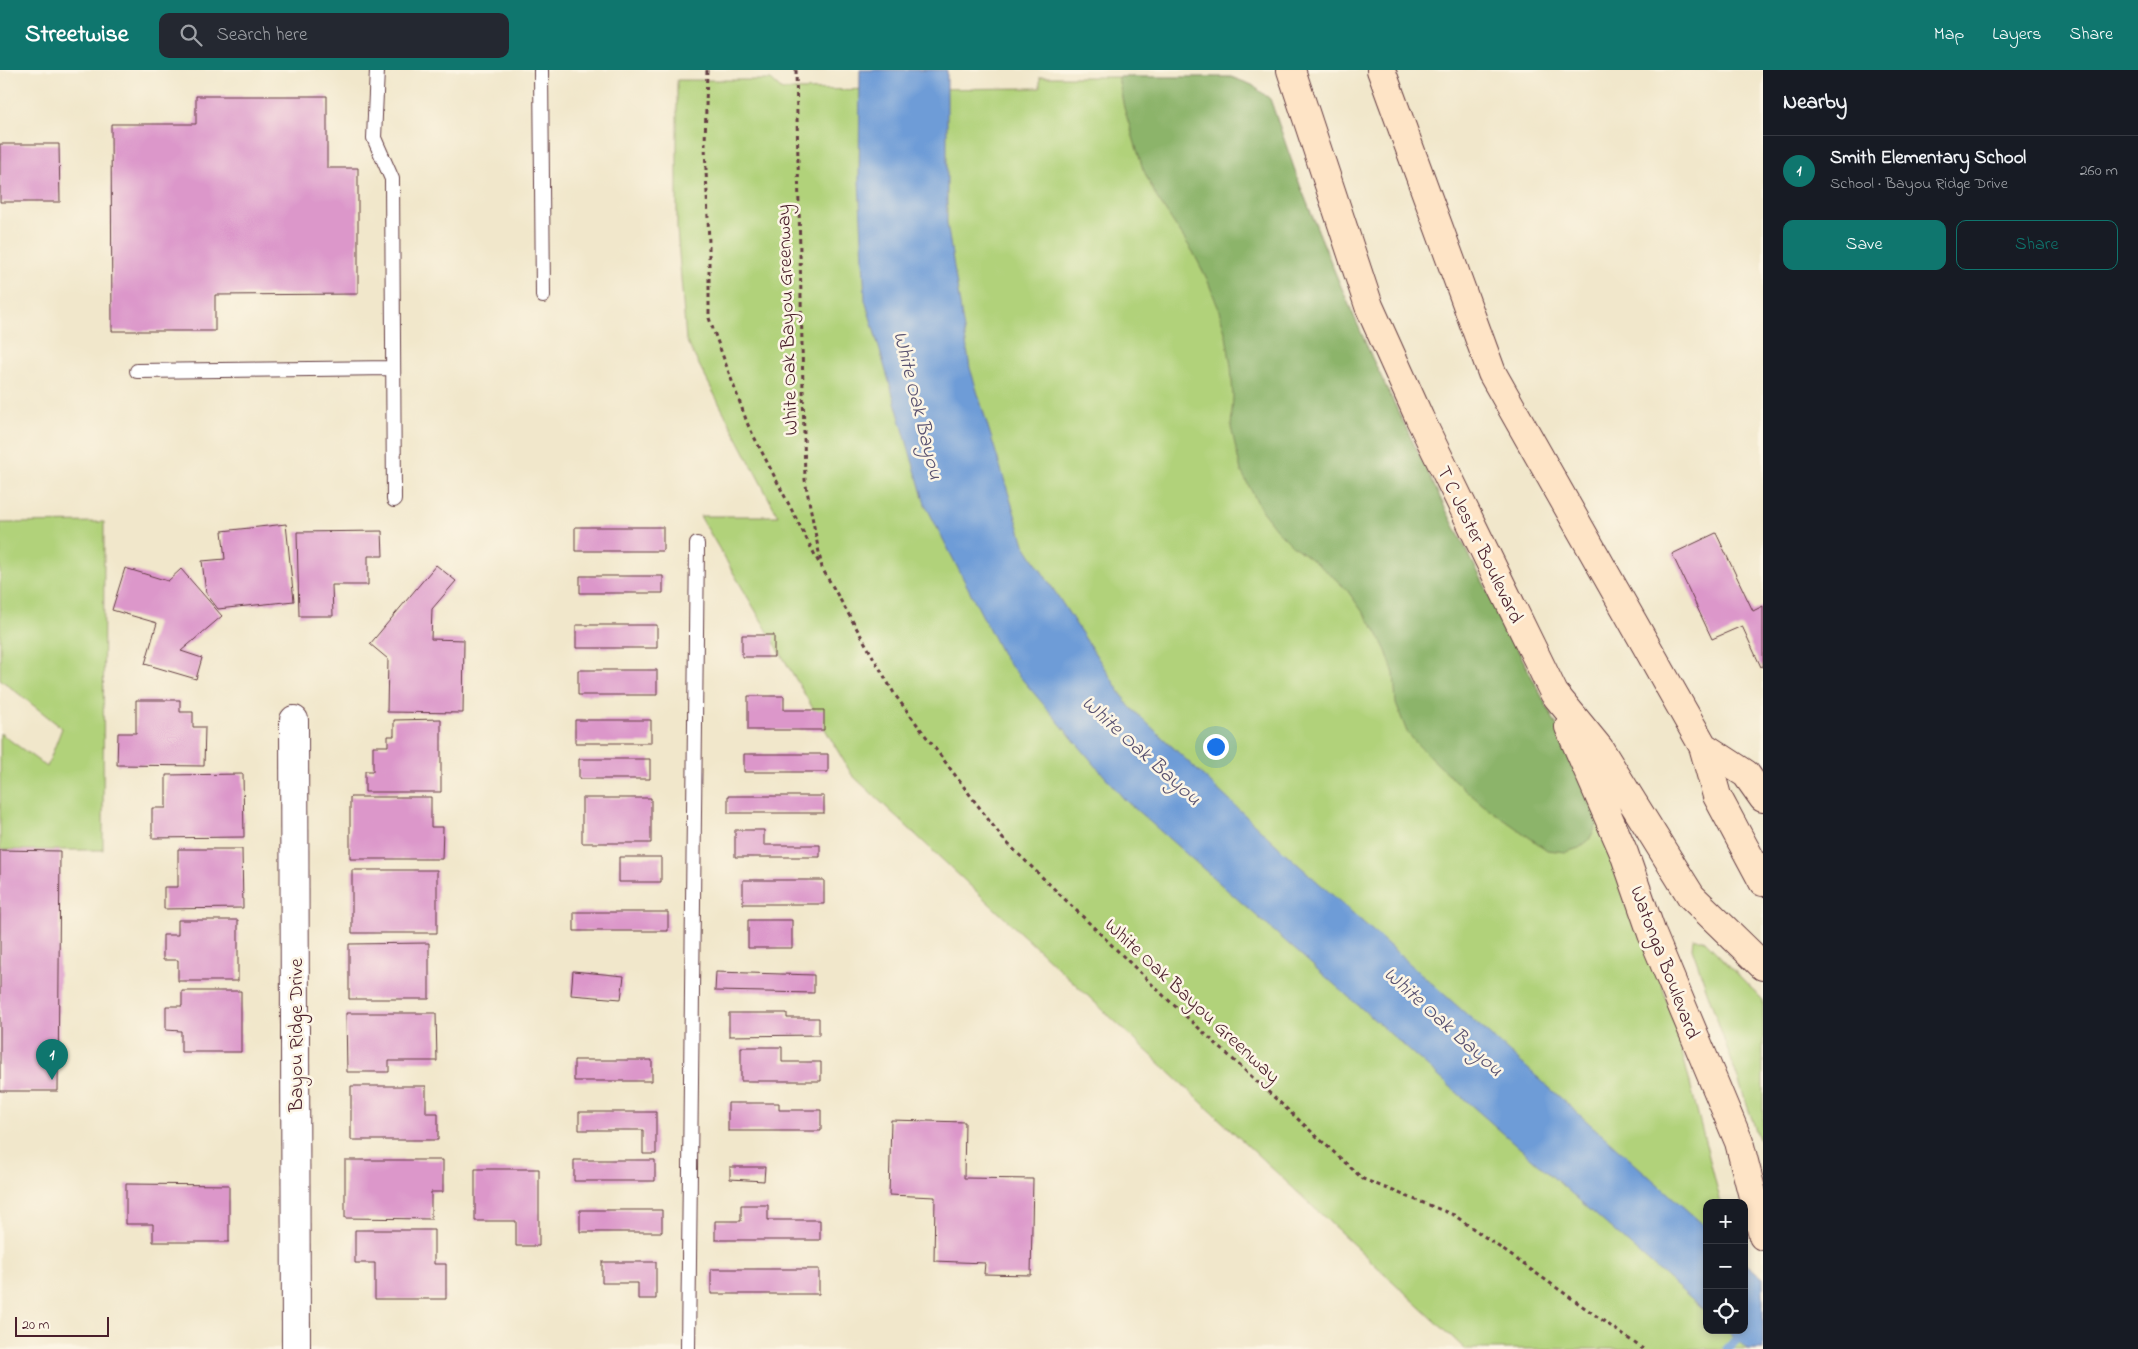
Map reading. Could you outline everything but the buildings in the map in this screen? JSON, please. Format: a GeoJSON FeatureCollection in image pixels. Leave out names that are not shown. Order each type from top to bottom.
{"type":"FeatureCollection","features":[{"type":"Feature","properties":{"kind":"main road","name":"T C Jester Boulevard"},"geometry":{"type":"LineString","coordinates":[[1291,70],[1369,306],[1420,420],[1554,693],[1599,748],[1691,896],[1763,966]]}},
{"type":"Feature","properties":{"kind":"main road"},"geometry":{"type":"LineString","coordinates":[[1381,70],[1492,373],[1704,746],[1717,796],[1763,882]]}},
{"type":"Feature","properties":{"kind":"main road","name":"Watonga Boulevard"},"geometry":{"type":"LineString","coordinates":[[1554,693],[1624,853],[1652,934],[1739,1142],[1763,1236]]}},
{"type":"Feature","properties":{"kind":"main road"},"geometry":{"type":"LineString","coordinates":[[1704,746],[1746,774],[1762,793]]}},
{"type":"Feature","properties":{"kind":"street","name":"Bayou Ridge Drive"},"geometry":{"type":"LineString","coordinates":[[294,720],[296,1349]]}},
{"type":"Feature","properties":{"kind":"lane"},"geometry":{"type":"LineString","coordinates":[[377,70],[374,138],[392,179],[394,500]]}},
{"type":"Feature","properties":{"kind":"lane"},"geometry":{"type":"LineString","coordinates":[[542,70],[544,296]]}},
{"type":"Feature","properties":{"kind":"lane"},"geometry":{"type":"LineString","coordinates":[[137,372],[393,368]]}},
{"type":"Feature","properties":{"kind":"lane"},"geometry":{"type":"LineString","coordinates":[[688,1349],[696,544]]}},
{"type":"Feature","properties":{"kind":"path","name":"White Oak Bayou Greenway"},"geometry":{"type":"LineString","coordinates":[[707,70],[705,145],[709,243],[709,318],[748,425],[822,568],[896,695],[1003,839],[1164,996],[1363,1179],[1454,1215],[1643,1349]]}},
{"type":"Feature","properties":{"kind":"path","name":"White Oak Bayou Greenway"},"geometry":{"type":"LineString","coordinates":[[796,70],[806,480],[822,568]]}},
{"type":"Feature","properties":{"kind":"green space"},"geometry":{"type":"Polygon","coordinates":[[[1040,77],[1231,77],[1252,85],[1270,99],[1301,188],[1373,360],[1446,510],[1597,804],[1654,959],[1678,1037],[1720,1199],[1703,1199],[1703,1334],[1746,1334],[1755,1349],[1465,1349],[852,775],[700,516],[778,516],[686,340],[677,229],[677,80],[771,80],[782,90],[1040,88],[1040,77]]]}},
{"type":"Feature","properties":{"kind":"green space"},"geometry":{"type":"Polygon","coordinates":[[[1118,77],[1231,77],[1252,85],[1270,99],[1301,188],[1373,360],[1446,510],[1597,804],[1598,823],[1589,840],[1579,848],[1566,852],[1547,850],[1482,804],[1417,744],[1407,732],[1396,704],[1394,674],[1386,651],[1375,629],[1347,590],[1329,573],[1292,545],[1262,511],[1241,471],[1231,427],[1233,397],[1231,366],[1226,336],[1218,307],[1207,279],[1193,252],[1157,198],[1143,169],[1124,108],[1118,77]]]}},
{"type":"Feature","properties":{"kind":"green space"},"geometry":{"type":"Polygon","coordinates":[[[104,522],[103,850],[0,850],[0,733],[47,767],[62,728],[0,679],[0,523],[104,522]]]}},
{"type":"Feature","properties":{"kind":"green space"},"geometry":{"type":"Polygon","coordinates":[[[1693,939],[1703,939],[1763,1000],[1763,1144],[1760,1142],[1692,948],[1693,939]]]}},
{"type":"Feature","properties":{"kind":"water","name":"White Oak Bayou"},"geometry":{"type":"Polygon","coordinates":[[[860,70],[947,70],[947,223],[970,368],[1024,544],[1129,706],[1283,851],[1703,1224],[1703,1309],[1124,799],[1004,658],[925,504],[865,300],[859,181],[860,70]]]}},
{"type":"Feature","properties":{"kind":"water"},"geometry":{"type":"Polygon","coordinates":[[[1748,1265],[1763,1278],[1763,1349],[1747,1349],[1730,1334],[1748,1334],[1748,1265]]]}},
{"type":"Feature","properties":{"kind":"waterway"},"geometry":{"type":"LineString","coordinates":[[1727,1349],[1743,1334]]}},
{"type":"Feature","properties":{"kind":"place","name":"Smith Elementary School"},"geometry":{"type":"Point","coordinates":[52,1080]}}]}
